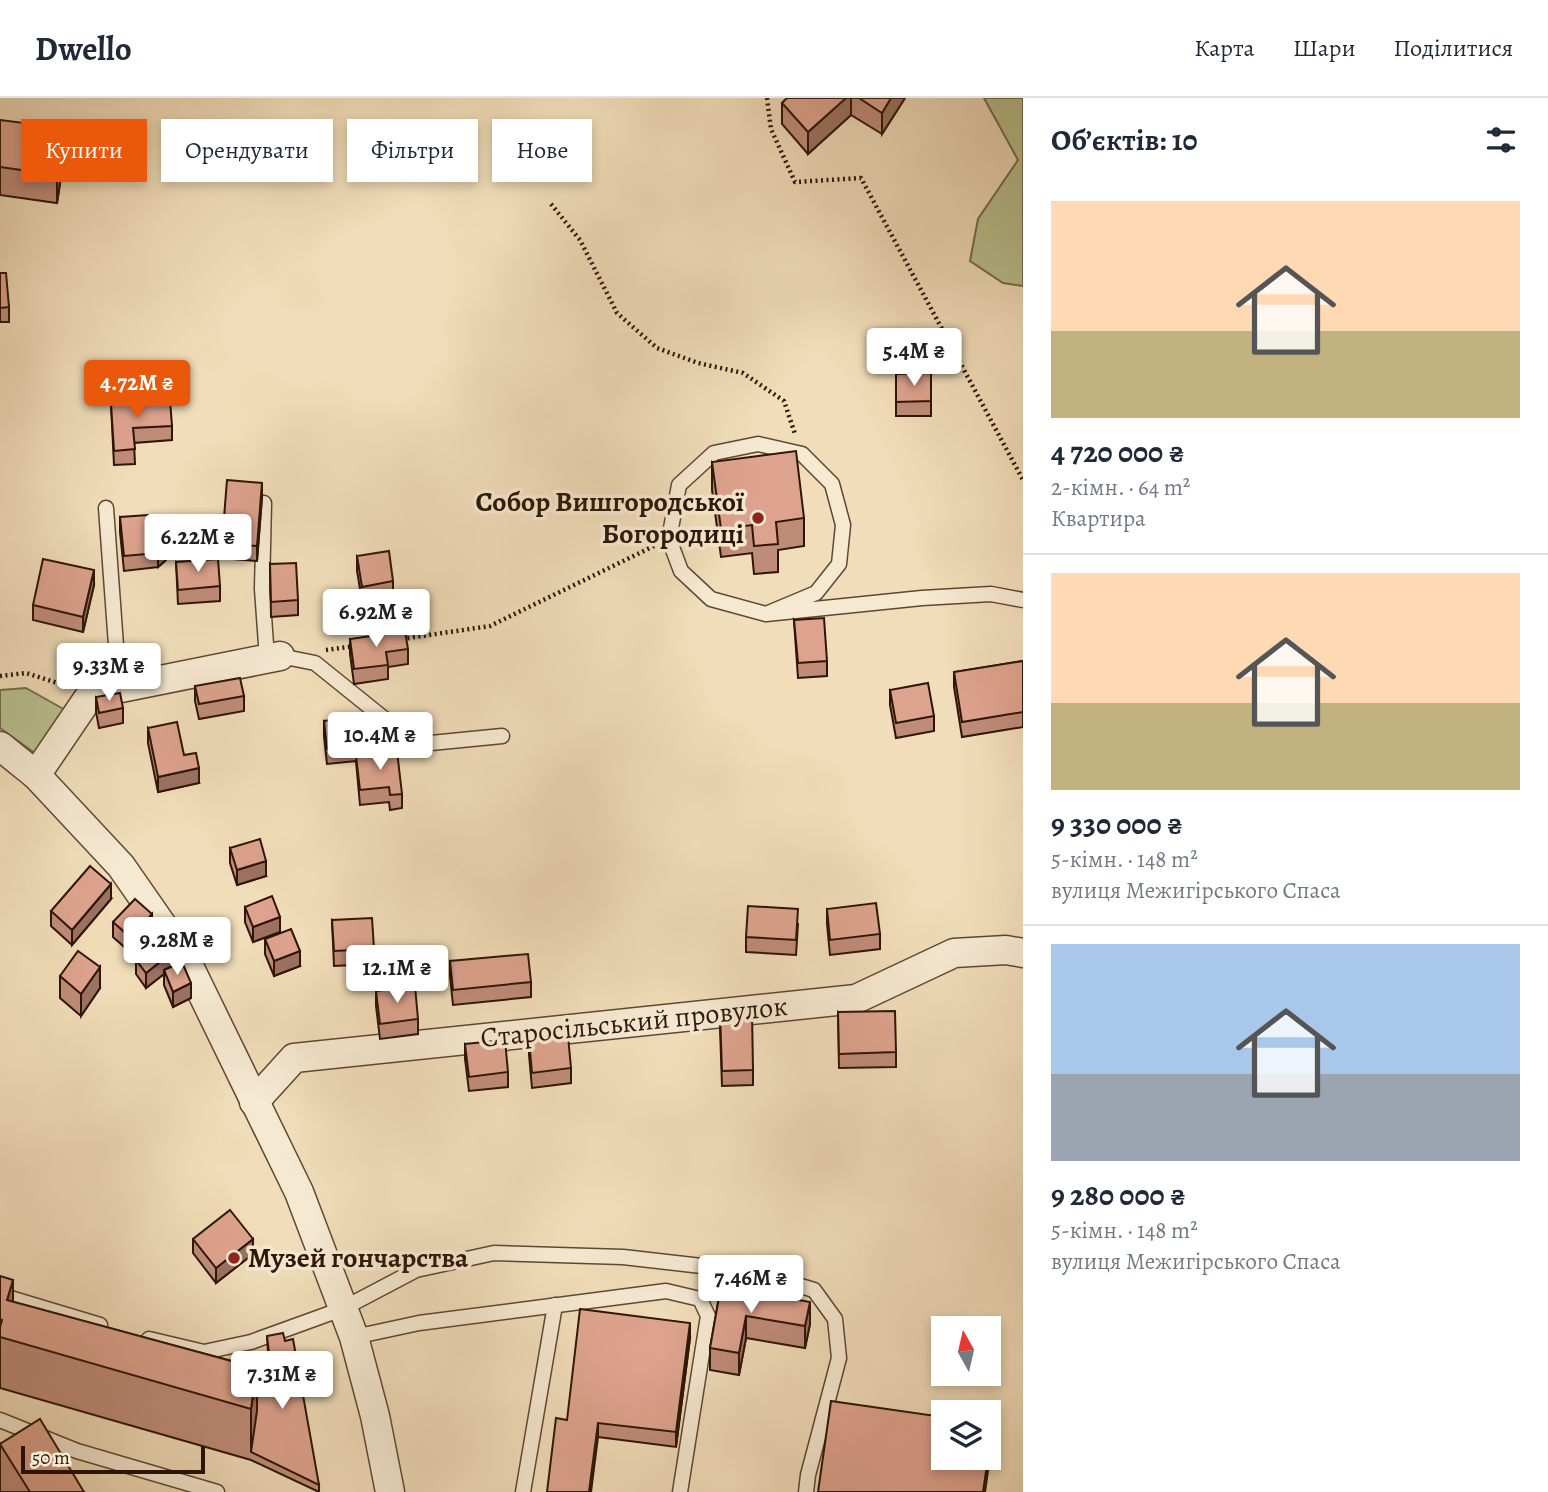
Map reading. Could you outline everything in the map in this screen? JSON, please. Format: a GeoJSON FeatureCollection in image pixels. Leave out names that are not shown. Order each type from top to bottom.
{"type":"FeatureCollection","features":[{"type":"Feature","properties":{"kind":"street"},"geometry":{"type":"LineString","coordinates":[[36,775],[91,694],[274,657]]}},
{"type":"Feature","properties":{"kind":"street"},"geometry":{"type":"LineString","coordinates":[[0,746],[36,775],[121,866],[185,958],[299,1192],[354,1337],[375,1416],[390,1492]]}},
{"type":"Feature","properties":{"kind":"street","name":"Старосільський провулок"},"geometry":{"type":"LineString","coordinates":[[254,1102],[294,1058],[856,999],[954,953],[1006,950],[1023,953]]}},
{"type":"Feature","properties":{"kind":"lane"},"geometry":{"type":"LineString","coordinates":[[766,614],[816,593],[839,564],[843,525],[832,484],[802,454],[758,444],[714,453],[679,485],[669,539],[681,571],[710,599],[766,614],[963,595],[991,594],[1023,600]]}},
{"type":"Feature","properties":{"kind":"lane"},"geometry":{"type":"LineString","coordinates":[[264,503],[262,589],[274,657],[316,663],[397,729],[431,743],[502,736]]}},
{"type":"Feature","properties":{"kind":"lane"},"geometry":{"type":"LineString","coordinates":[[91,694],[117,659],[106,508]]}},
{"type":"Feature","properties":{"kind":"lane"},"geometry":{"type":"LineString","coordinates":[[140,1337],[204,1352],[251,1342],[342,1309],[416,1270],[494,1253],[623,1257],[754,1272],[814,1290],[835,1319],[839,1358],[808,1475],[806,1492]]}},
{"type":"Feature","properties":{"kind":"lane"},"geometry":{"type":"LineString","coordinates":[[354,1337],[419,1323],[666,1291],[700,1299],[708,1316],[680,1492]]}},
{"type":"Feature","properties":{"kind":"lane"},"geometry":{"type":"LineString","coordinates":[[0,1295],[100,1325]]}},
{"type":"Feature","properties":{"kind":"lane"},"geometry":{"type":"LineString","coordinates":[[523,1492],[555,1306]]}},
{"type":"Feature","properties":{"kind":"lane"},"geometry":{"type":"LineString","coordinates":[[0,1420],[78,1451],[217,1492]]}},
{"type":"Feature","properties":{"kind":"path"},"geometry":{"type":"LineString","coordinates":[[767,98],[771,129],[795,182],[861,178],[1023,480]]}},
{"type":"Feature","properties":{"kind":"path"},"geometry":{"type":"LineString","coordinates":[[551,204],[580,240],[617,313],[657,348],[698,363],[743,373],[785,401],[802,454]]}},
{"type":"Feature","properties":{"kind":"path"},"geometry":{"type":"LineString","coordinates":[[396,640],[490,626],[669,539]]}},
{"type":"Feature","properties":{"kind":"path"},"geometry":{"type":"LineString","coordinates":[[274,657],[357,645]]}},
{"type":"Feature","properties":{"kind":"path"},"geometry":{"type":"LineString","coordinates":[[0,676],[26,673],[91,694]]}},
{"type":"Feature","properties":{"kind":"green space"},"geometry":{"type":"Polygon","coordinates":[[[984,98],[1023,98],[1023,286],[1003,283],[970,261],[978,219],[1018,160],[984,98]]]}},
{"type":"Feature","properties":{"kind":"green space"},"geometry":{"type":"Polygon","coordinates":[[[26,688],[67,711],[39,756],[0,728],[0,690],[26,688]]]}},
{"type":"Feature","properties":{"kind":"building"},"geometry":{"type":"Polygon","coordinates":[[[787,98],[846,98],[808,132],[782,103],[787,98]]]}},
{"type":"Feature","properties":{"kind":"building"},"geometry":{"type":"Polygon","coordinates":[[[859,98],[891,98],[882,113],[859,98]]]}},
{"type":"Feature","properties":{"kind":"building"},"geometry":{"type":"Polygon","coordinates":[[[0,120],[21,123],[21,170],[0,167],[0,120]]]}},
{"type":"Feature","properties":{"kind":"building"},"geometry":{"type":"Polygon","coordinates":[[[0,273],[6,273],[9,307],[0,308],[0,273]]]}},
{"type":"Feature","properties":{"kind":"building"},"geometry":{"type":"Polygon","coordinates":[[[931,373],[931,401],[896,402],[896,374],[931,373]]]}},
{"type":"Feature","properties":{"kind":"building"},"geometry":{"type":"Polygon","coordinates":[[[170,400],[172,426],[133,428],[135,449],[114,451],[111,404],[170,400]]]}},
{"type":"Feature","properties":{"kind":"building","name":"Собор Вишгородської Богородиці"},"geometry":{"type":"Polygon","coordinates":[[[796,451],[804,518],[776,522],[778,544],[754,546],[752,525],[721,529],[712,462],[796,451]]]}},
{"type":"Feature","properties":{"kind":"building"},"geometry":{"type":"Polygon","coordinates":[[[227,480],[262,483],[257,546],[222,543],[227,480]]]}},
{"type":"Feature","properties":{"kind":"building"},"geometry":{"type":"Polygon","coordinates":[[[148,515],[150,532],[165,531],[166,545],[158,553],[124,556],[120,517],[148,515]]]}},
{"type":"Feature","properties":{"kind":"building"},"geometry":{"type":"Polygon","coordinates":[[[389,551],[393,581],[362,587],[357,556],[389,551]]]}},
{"type":"Feature","properties":{"kind":"building"},"geometry":{"type":"Polygon","coordinates":[[[43,559],[94,570],[83,617],[33,605],[43,559]]]}},
{"type":"Feature","properties":{"kind":"building"},"geometry":{"type":"Polygon","coordinates":[[[218,559],[220,586],[178,590],[176,562],[218,559]]]}},
{"type":"Feature","properties":{"kind":"building"},"geometry":{"type":"Polygon","coordinates":[[[296,563],[298,600],[271,602],[270,564],[296,563]]]}},
{"type":"Feature","properties":{"kind":"building"},"geometry":{"type":"Polygon","coordinates":[[[824,618],[827,661],[798,663],[794,620],[824,618]]]}},
{"type":"Feature","properties":{"kind":"building"},"geometry":{"type":"Polygon","coordinates":[[[405,631],[408,649],[386,652],[388,665],[354,669],[350,639],[405,631]]]}},
{"type":"Feature","properties":{"kind":"building"},"geometry":{"type":"Polygon","coordinates":[[[1023,661],[1023,712],[962,722],[954,672],[1023,661]]]}},
{"type":"Feature","properties":{"kind":"building"},"geometry":{"type":"Polygon","coordinates":[[[240,678],[244,696],[199,704],[195,686],[240,678]]]}},
{"type":"Feature","properties":{"kind":"building"},"geometry":{"type":"Polygon","coordinates":[[[928,683],[934,716],[896,723],[890,690],[928,683]]]}},
{"type":"Feature","properties":{"kind":"building"},"geometry":{"type":"Polygon","coordinates":[[[120,693],[123,708],[99,713],[96,697],[120,693]]]}},
{"type":"Feature","properties":{"kind":"building"},"geometry":{"type":"Polygon","coordinates":[[[382,715],[384,743],[327,749],[324,721],[382,715]]]}},
{"type":"Feature","properties":{"kind":"building"},"geometry":{"type":"Polygon","coordinates":[[[177,722],[184,755],[196,753],[199,768],[158,777],[148,728],[177,722]]]}},
{"type":"Feature","properties":{"kind":"building"},"geometry":{"type":"Polygon","coordinates":[[[397,751],[402,794],[390,795],[389,787],[360,790],[356,756],[397,751]]]}},
{"type":"Feature","properties":{"kind":"building"},"geometry":{"type":"Polygon","coordinates":[[[260,839],[266,861],[237,870],[230,848],[260,839]]]}},
{"type":"Feature","properties":{"kind":"building"},"geometry":{"type":"Polygon","coordinates":[[[90,866],[111,884],[72,930],[51,911],[90,866]]]}},
{"type":"Feature","properties":{"kind":"building"},"geometry":{"type":"Polygon","coordinates":[[[272,896],[280,917],[253,927],[245,907],[272,896]]]}},
{"type":"Feature","properties":{"kind":"building"},"geometry":{"type":"Polygon","coordinates":[[[135,899],[152,914],[131,938],[113,922],[135,899]]]}},
{"type":"Feature","properties":{"kind":"building"},"geometry":{"type":"Polygon","coordinates":[[[876,903],[880,934],[830,940],[827,909],[876,903]]]}},
{"type":"Feature","properties":{"kind":"building"},"geometry":{"type":"Polygon","coordinates":[[[748,906],[798,909],[796,940],[746,937],[748,906]]]}},
{"type":"Feature","properties":{"kind":"building"},"geometry":{"type":"Polygon","coordinates":[[[372,918],[374,949],[334,951],[332,920],[372,918]]]}},
{"type":"Feature","properties":{"kind":"building"},"geometry":{"type":"Polygon","coordinates":[[[291,929],[300,951],[274,961],[265,939],[291,929]]]}},
{"type":"Feature","properties":{"kind":"building"},"geometry":{"type":"Polygon","coordinates":[[[165,937],[175,950],[146,973],[136,960],[165,937]]]}},
{"type":"Feature","properties":{"kind":"building"},"geometry":{"type":"Polygon","coordinates":[[[78,951],[100,967],[81,994],[60,976],[78,951]]]}},
{"type":"Feature","properties":{"kind":"building"},"geometry":{"type":"Polygon","coordinates":[[[528,954],[531,982],[453,990],[450,961],[528,954]]]}},
{"type":"Feature","properties":{"kind":"building"},"geometry":{"type":"Polygon","coordinates":[[[182,962],[191,983],[173,992],[164,970],[182,962]]]}},
{"type":"Feature","properties":{"kind":"building"},"geometry":{"type":"Polygon","coordinates":[[[415,986],[418,1019],[380,1024],[376,991],[415,986]]]}},
{"type":"Feature","properties":{"kind":"building"},"geometry":{"type":"Polygon","coordinates":[[[895,1011],[896,1052],[839,1054],[838,1012],[895,1011]]]}},
{"type":"Feature","properties":{"kind":"building"},"geometry":{"type":"Polygon","coordinates":[[[752,1012],[753,1070],[722,1071],[720,1013],[752,1012]]]}},
{"type":"Feature","properties":{"kind":"building"},"geometry":{"type":"Polygon","coordinates":[[[568,1036],[571,1068],[532,1073],[529,1040],[568,1036]]]}},
{"type":"Feature","properties":{"kind":"building"},"geometry":{"type":"Polygon","coordinates":[[[505,1040],[508,1072],[469,1077],[465,1044],[505,1040]]]}},
{"type":"Feature","properties":{"kind":"building"},"geometry":{"type":"Polygon","coordinates":[[[230,1210],[253,1239],[216,1268],[193,1239],[230,1210]]]}},
{"type":"Feature","properties":{"kind":"building"},"geometry":{"type":"Polygon","coordinates":[[[0,1276],[13,1280],[7,1300],[257,1368],[251,1409],[0,1337],[0,1276]]]}},
{"type":"Feature","properties":{"kind":"building"},"geometry":{"type":"Polygon","coordinates":[[[721,1286],[810,1302],[805,1326],[746,1316],[739,1353],[710,1348],[721,1286]]]}},
{"type":"Feature","properties":{"kind":"building"},"geometry":{"type":"Polygon","coordinates":[[[580,1309],[690,1323],[676,1432],[598,1423],[589,1492],[547,1492],[556,1418],[567,1420],[580,1309]]]}},
{"type":"Feature","properties":{"kind":"building"},"geometry":{"type":"Polygon","coordinates":[[[283,1333],[285,1341],[293,1339],[319,1485],[251,1452],[257,1411],[257,1368],[254,1355],[269,1353],[267,1336],[283,1333]]]}},
{"type":"Feature","properties":{"kind":"building"},"geometry":{"type":"Polygon","coordinates":[[[831,1401],[931,1415],[931,1470],[986,1470],[983,1492],[818,1492],[831,1401]]]}},
{"type":"Feature","properties":{"kind":"building"},"geometry":{"type":"Polygon","coordinates":[[[40,1419],[84,1492],[30,1492],[0,1444],[40,1419]]]}},
{"type":"Feature","properties":{"kind":"place","name":"Собор Вишгородської Богородиці"},"geometry":{"type":"Point","coordinates":[758,518]}},
{"type":"Feature","properties":{"kind":"place","name":"Музей гончарства"},"geometry":{"type":"Point","coordinates":[234,1258]}}]}
